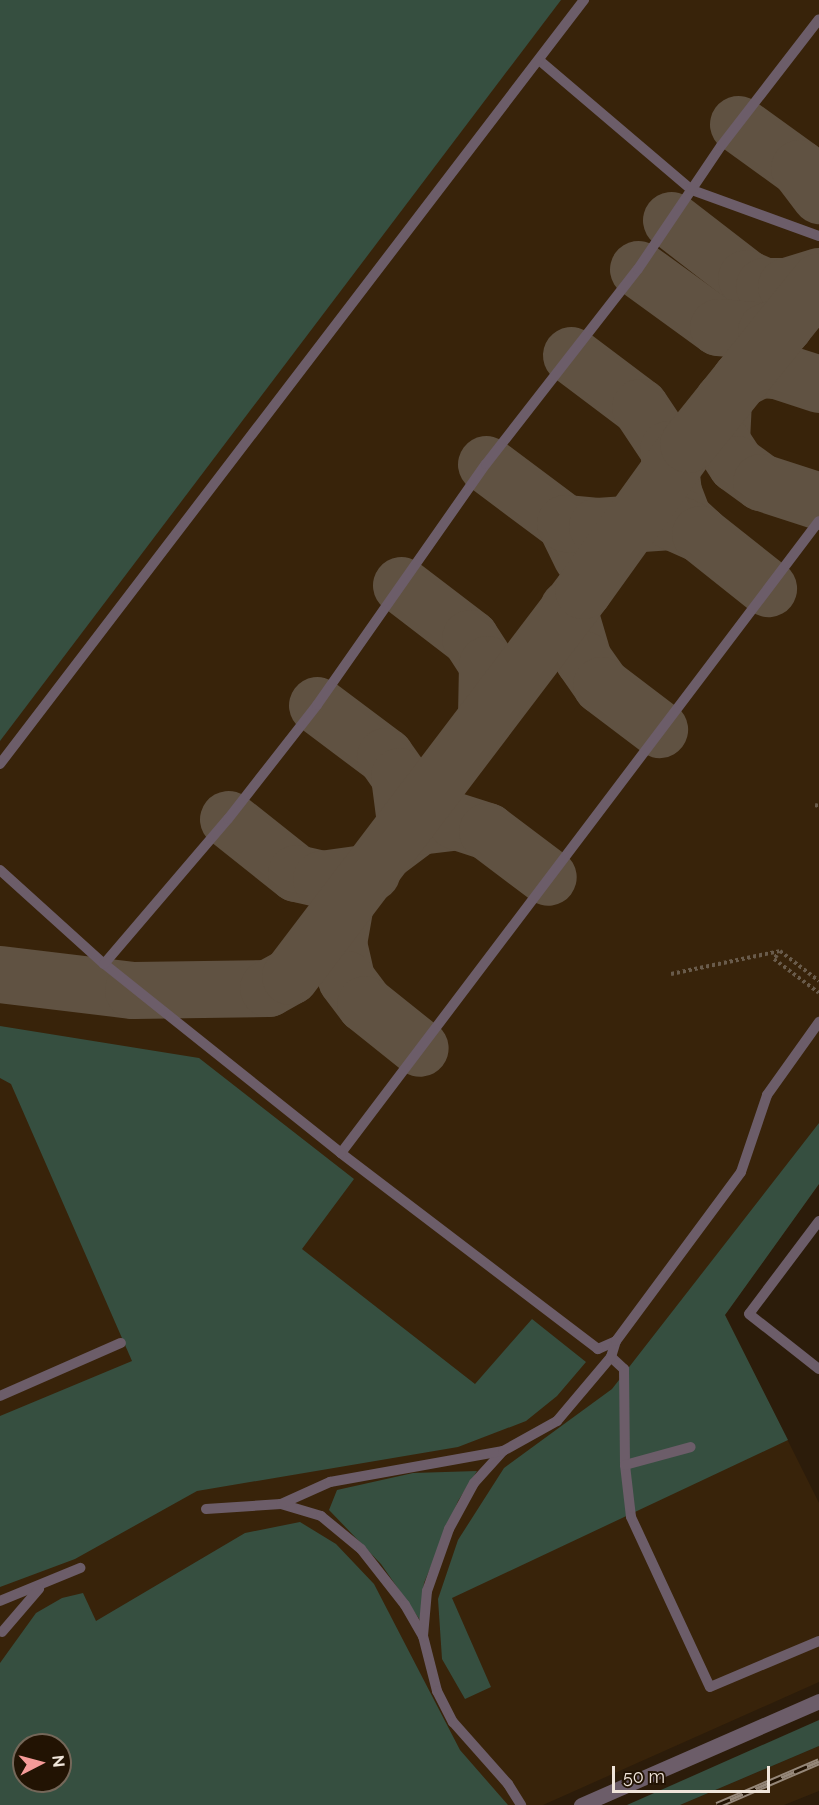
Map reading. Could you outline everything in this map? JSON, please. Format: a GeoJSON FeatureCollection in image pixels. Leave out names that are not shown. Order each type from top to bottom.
{"type":"FeatureCollection","features":[{"type":"Feature","properties":{"kind":"street"},"geometry":{"type":"LineString","coordinates":[[581,1805],[819,1701]]}},
{"type":"Feature","properties":{"kind":"lane"},"geometry":{"type":"LineString","coordinates":[[0,764],[584,0]]}},
{"type":"Feature","properties":{"kind":"lane"},"geometry":{"type":"LineString","coordinates":[[104,964],[228,819],[316,705],[486,464],[638,269],[692,190],[819,19]]}},
{"type":"Feature","properties":{"kind":"lane"},"geometry":{"type":"LineString","coordinates":[[539,60],[692,190],[819,236]]}},
{"type":"Feature","properties":{"kind":"lane"},"geometry":{"type":"LineString","coordinates":[[341,1153],[819,521]]}},
{"type":"Feature","properties":{"kind":"lane"},"geometry":{"type":"LineString","coordinates":[[0,870],[104,964],[341,1153],[598,1349],[616,1341]]}},
{"type":"Feature","properties":{"kind":"lane"},"geometry":{"type":"LineString","coordinates":[[423,1636],[427,1591],[449,1529],[474,1483],[503,1451],[557,1421],[611,1357],[616,1341],[741,1172],[767,1095],[819,1022]]}},
{"type":"Feature","properties":{"kind":"lane"},"geometry":{"type":"LineString","coordinates":[[819,1221],[750,1314],[819,1369]]}},
{"type":"Feature","properties":{"kind":"lane"},"geometry":{"type":"LineString","coordinates":[[0,1396],[121,1343]]}},
{"type":"Feature","properties":{"kind":"lane"},"geometry":{"type":"LineString","coordinates":[[611,1357],[624,1369],[625,1465],[631,1517],[710,1687],[819,1641]]}},
{"type":"Feature","properties":{"kind":"lane"},"geometry":{"type":"LineString","coordinates":[[625,1465],[691,1447]]}},
{"type":"Feature","properties":{"kind":"lane"},"geometry":{"type":"LineString","coordinates":[[206,1509],[281,1504],[330,1482],[503,1451]]}},
{"type":"Feature","properties":{"kind":"lane"},"geometry":{"type":"LineString","coordinates":[[281,1504],[321,1516],[361,1549],[405,1605],[423,1636],[437,1691],[453,1722],[508,1784],[521,1805]]}},
{"type":"Feature","properties":{"kind":"lane"},"geometry":{"type":"LineString","coordinates":[[0,1601],[40,1588],[80,1568]]}},
{"type":"Feature","properties":{"kind":"lane"},"geometry":{"type":"LineString","coordinates":[[1,1633],[40,1588]]}},
{"type":"Feature","properties":{"kind":"path"},"geometry":{"type":"LineString","coordinates":[[671,974],[777,954],[780,951],[819,981]]}},
{"type":"Feature","properties":{"kind":"path"},"geometry":{"type":"LineString","coordinates":[[777,954],[774,959],[819,993]]}},
{"type":"Feature","properties":{"kind":"shaded area"},"geometry":{"type":"Polygon","coordinates":[[[0,0],[819,0],[819,1184],[725,1315],[819,1503],[819,1682],[543,1805],[0,1805],[0,0]]]}},
{"type":"Feature","properties":{"kind":"shaded area"},"geometry":{"type":"Polygon","coordinates":[[[819,1746],[819,1791],[784,1805],[680,1805],[819,1746]]]}},
{"type":"Feature","properties":{"kind":"green space"},"geometry":{"type":"Polygon","coordinates":[[[0,0],[561,0],[0,741],[0,0]]]}},
{"type":"Feature","properties":{"kind":"green space"},"geometry":{"type":"Polygon","coordinates":[[[0,1026],[199,1058],[354,1179],[302,1249],[475,1384],[532,1319],[586,1362],[557,1396],[526,1421],[458,1447],[197,1491],[75,1559],[0,1587],[0,1416],[132,1361],[11,1084],[0,1078],[0,1026]]]}},
{"type":"Feature","properties":{"kind":"green space"},"geometry":{"type":"Polygon","coordinates":[[[819,1123],[819,1184],[725,1315],[788,1440],[452,1598],[491,1687],[465,1699],[442,1659],[438,1599],[458,1540],[504,1468],[612,1389],[819,1123]]]}},
{"type":"Feature","properties":{"kind":"green space"},"geometry":{"type":"Polygon","coordinates":[[[477,1471],[458,1501],[424,1583],[420,1620],[381,1564],[329,1510],[337,1490],[413,1473],[477,1471]]]}},
{"type":"Feature","properties":{"kind":"green space"},"geometry":{"type":"Polygon","coordinates":[[[300,1522],[336,1544],[374,1584],[460,1750],[508,1805],[0,1805],[0,1663],[36,1613],[62,1598],[83,1593],[96,1621],[245,1533],[300,1522]]]}},
{"type":"Feature","properties":{"kind":"green space"},"geometry":{"type":"Polygon","coordinates":[[[819,1720],[819,1746],[680,1805],[627,1805],[819,1720]]]}},
{"type":"Feature","properties":{"kind":"taxiway"},"geometry":{"type":"LineString","coordinates":[[738,124],[799,168],[819,195]]}},
{"type":"Feature","properties":{"kind":"taxiway"},"geometry":{"type":"LineString","coordinates":[[671,220],[746,278],[764,286],[786,286],[819,276]]}},
{"type":"Feature","properties":{"kind":"taxiway"},"geometry":{"type":"LineString","coordinates":[[638,269],[718,327],[766,331],[784,325]]}},
{"type":"Feature","properties":{"kind":"taxiway"},"geometry":{"type":"LineString","coordinates":[[0,974],[133,990],[268,988],[290,976],[583,590],[688,444],[819,281]]}},
{"type":"Feature","properties":{"kind":"taxiway"},"geometry":{"type":"LineString","coordinates":[[571,355],[640,407],[668,449],[673,492],[683,518],[700,534]]}},
{"type":"Feature","properties":{"kind":"taxiway"},"geometry":{"type":"LineString","coordinates":[[740,379],[760,369],[776,370],[819,384]]}},
{"type":"Feature","properties":{"kind":"taxiway"},"geometry":{"type":"LineString","coordinates":[[723,400],[721,441],[736,464],[761,482],[819,501]]}},
{"type":"Feature","properties":{"kind":"taxiway"},"geometry":{"type":"LineString","coordinates":[[486,464],[565,523],[581,556]]}},
{"type":"Feature","properties":{"kind":"taxiway"},"geometry":{"type":"LineString","coordinates":[[565,523],[597,526],[671,521],[700,534],[768,588]]}},
{"type":"Feature","properties":{"kind":"taxiway"},"geometry":{"type":"LineString","coordinates":[[401,585],[470,638],[487,664],[486,717]]}},
{"type":"Feature","properties":{"kind":"taxiway"},"geometry":{"type":"LineString","coordinates":[[568,608],[583,659],[601,685],[659,729]]}},
{"type":"Feature","properties":{"kind":"taxiway"},"geometry":{"type":"LineString","coordinates":[[317,705],[385,756],[399,776],[405,822]]}},
{"type":"Feature","properties":{"kind":"taxiway"},"geometry":{"type":"LineString","coordinates":[[228,819],[296,873],[321,879],[372,872]]}},
{"type":"Feature","properties":{"kind":"taxiway"},"geometry":{"type":"LineString","coordinates":[[388,849],[418,826],[456,821],[487,831],[548,877]]}},
{"type":"Feature","properties":{"kind":"taxiway"},"geometry":{"type":"LineString","coordinates":[[344,909],[338,943],[346,979],[365,1004],[420,1048]]}},
{"type":"Feature","properties":{"kind":"railway"},"geometry":{"type":"LineString","coordinates":[[717,1805],[819,1761]]}}]}
